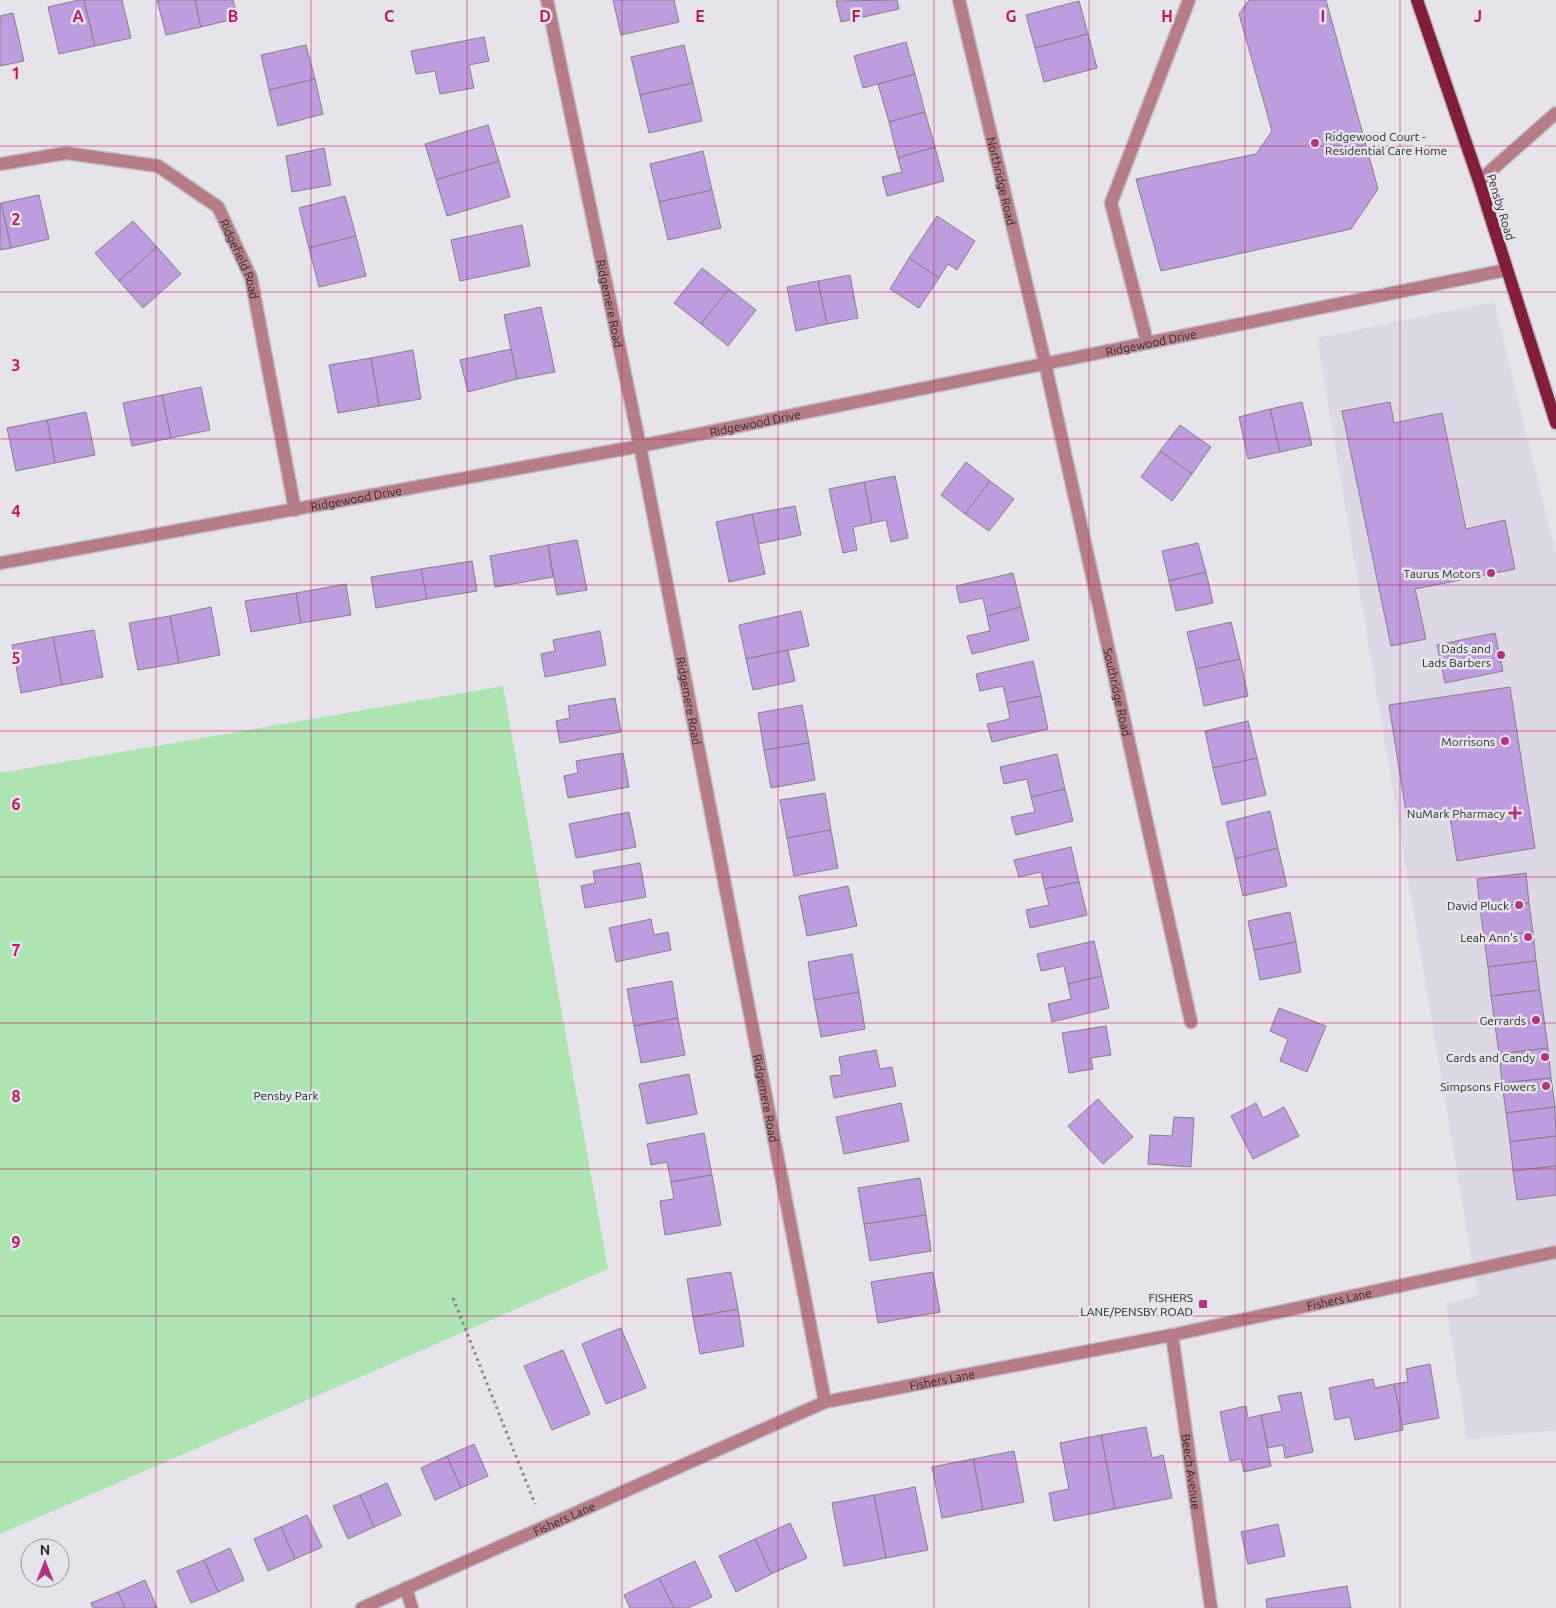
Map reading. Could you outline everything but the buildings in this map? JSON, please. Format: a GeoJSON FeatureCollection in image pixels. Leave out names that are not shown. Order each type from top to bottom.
{"type":"FeatureCollection","features":[{"type":"Feature","properties":{"kind":"main road","name":"Pensby Road"},"geometry":{"type":"LineString","coordinates":[[1417,0],[1479,180],[1556,423]]}},
{"type":"Feature","properties":{"kind":"street","name":"Ridgemere Road"},"geometry":{"type":"LineString","coordinates":[[547,0],[640,446],[825,1402]]}},
{"type":"Feature","properties":{"kind":"street","name":"Northridge Road"},"geometry":{"type":"LineString","coordinates":[[959,0],[1045,363]]}},
{"type":"Feature","properties":{"kind":"street"},"geometry":{"type":"LineString","coordinates":[[1147,342],[1111,203],[1188,0]]}},
{"type":"Feature","properties":{"kind":"street"},"geometry":{"type":"LineString","coordinates":[[1479,180],[1556,113]]}},
{"type":"Feature","properties":{"kind":"street","name":"Ridgefield Road"},"geometry":{"type":"LineString","coordinates":[[0,164],[66,153],[158,166],[218,207],[251,278],[295,510]]}},
{"type":"Feature","properties":{"kind":"street","name":"Ridgewood Drive"},"geometry":{"type":"LineString","coordinates":[[0,563],[640,446],[1506,270]]}},
{"type":"Feature","properties":{"kind":"street","name":"Southridge Road"},"geometry":{"type":"LineString","coordinates":[[1045,363],[1191,1022]]}},
{"type":"Feature","properties":{"kind":"street","name":"Fishers Lane"},"geometry":{"type":"LineString","coordinates":[[362,1608],[825,1402],[1172,1335],[1556,1252]]}},
{"type":"Feature","properties":{"kind":"street","name":"Beech Avenue"},"geometry":{"type":"LineString","coordinates":[[1172,1335],[1211,1608]]}},
{"type":"Feature","properties":{"kind":"street"},"geometry":{"type":"LineString","coordinates":[[406,1588],[412,1608]]}},
{"type":"Feature","properties":{"kind":"path"},"geometry":{"type":"LineString","coordinates":[[453,1298],[545,1528]]}},
{"type":"Feature","properties":{"kind":"shaded area"},"geometry":{"type":"Polygon","coordinates":[[[1494,302],[1556,554],[1556,1430],[1467,1439],[1446,1303],[1478,1296],[1317,338],[1494,302]]]}},
{"type":"Feature","properties":{"kind":"green space","name":"Pensby Park"},"geometry":{"type":"Polygon","coordinates":[[[503,686],[608,1269],[0,1534],[0,773],[503,686]]]}},
{"type":"Feature","properties":{"kind":"place","name":"Ridgewood Court - Residential Care Home"},"geometry":{"type":"Point","coordinates":[1315,143]}},
{"type":"Feature","properties":{"kind":"place","name":"Taurus Motors"},"geometry":{"type":"Point","coordinates":[1491,573]}},
{"type":"Feature","properties":{"kind":"place","name":"Dads and Lads Barbers"},"geometry":{"type":"Point","coordinates":[1501,655]}},
{"type":"Feature","properties":{"kind":"place","name":"Morrisons"},"geometry":{"type":"Point","coordinates":[1505,741]}},
{"type":"Feature","properties":{"kind":"place","name":"NuMark Pharmacy"},"geometry":{"type":"Point","coordinates":[1515,813]}},
{"type":"Feature","properties":{"kind":"place","name":"David Pluck"},"geometry":{"type":"Point","coordinates":[1519,905]}},
{"type":"Feature","properties":{"kind":"place","name":"Leah Ann's"},"geometry":{"type":"Point","coordinates":[1528,937]}},
{"type":"Feature","properties":{"kind":"place","name":"Gerrards"},"geometry":{"type":"Point","coordinates":[1536,1020]}},
{"type":"Feature","properties":{"kind":"place","name":"Cards and Candy"},"geometry":{"type":"Point","coordinates":[1545,1057]}},
{"type":"Feature","properties":{"kind":"place","name":"Simpsons Flowers"},"geometry":{"type":"Point","coordinates":[1546,1086]}},
{"type":"Feature","properties":{"kind":"place","name":"FISHERS LANE/PENSBY ROAD"},"geometry":{"type":"Point","coordinates":[1203,1304]}}]}
